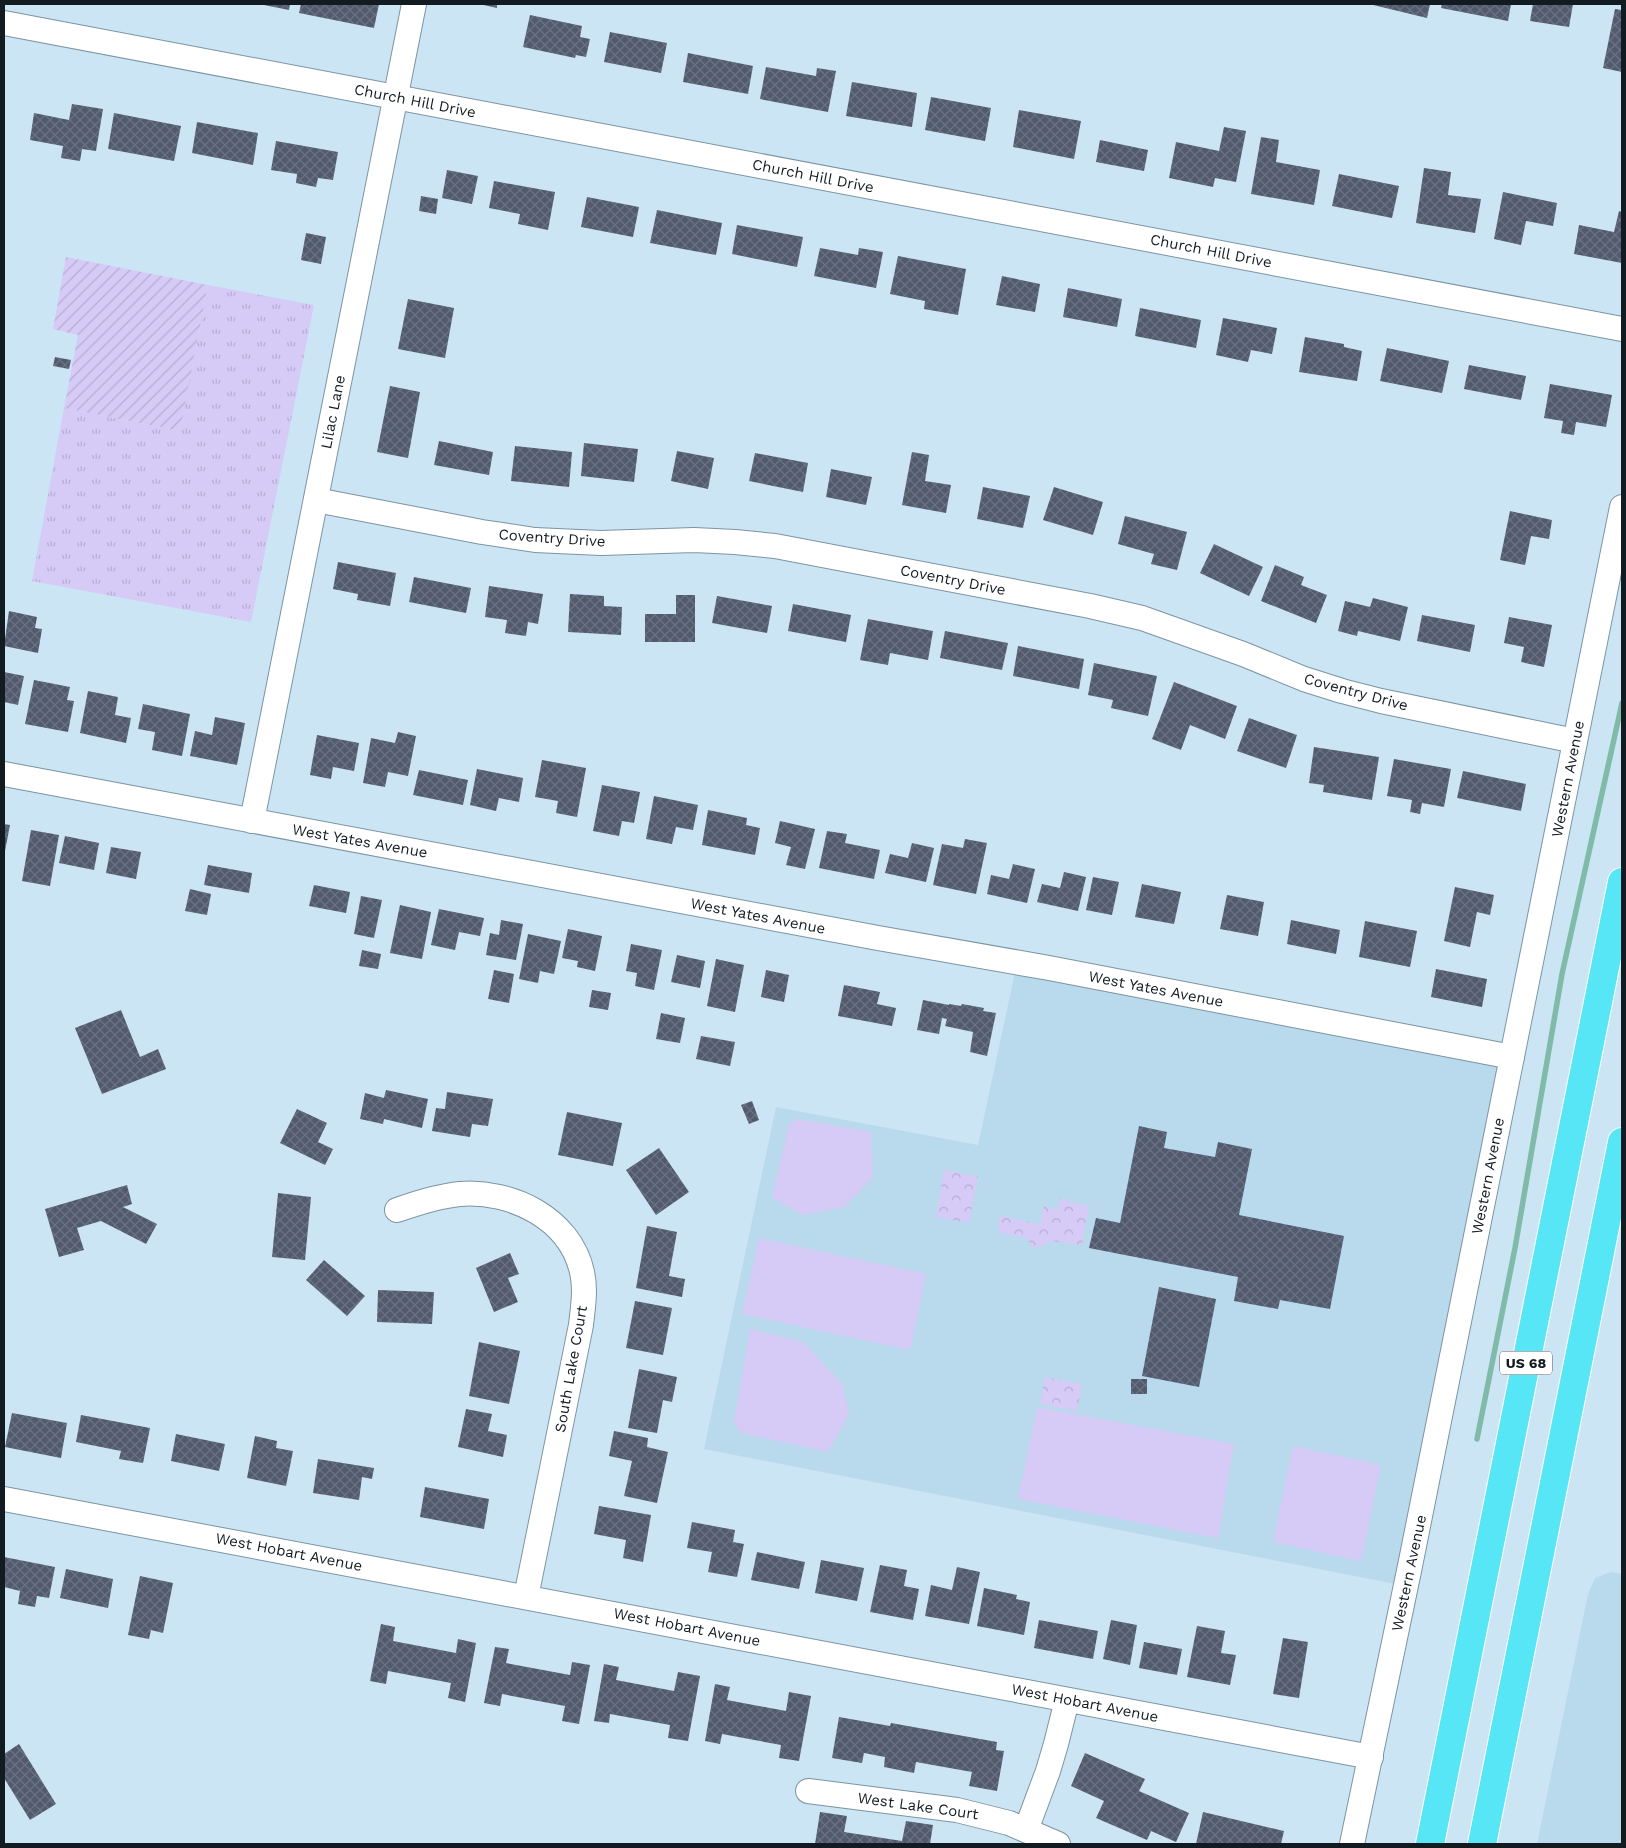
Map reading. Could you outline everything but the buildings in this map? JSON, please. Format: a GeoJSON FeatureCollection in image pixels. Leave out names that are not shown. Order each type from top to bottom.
{"type":"FeatureCollection","features":[{"type":"Feature","properties":{"kind":"highway","name":"US 68"},"geometry":{"type":"LineString","coordinates":[[1430,1844],[1622,882]]}},
{"type":"Feature","properties":{"kind":"highway"},"geometry":{"type":"LineString","coordinates":[[1482,1844],[1622,1142]]}},
{"type":"Feature","properties":{"kind":"street","name":"Lilac Lane"},"geometry":{"type":"LineString","coordinates":[[252,821],[414,4]]}},
{"type":"Feature","properties":{"kind":"street","name":"Church Hill Drive"},"geometry":{"type":"LineString","coordinates":[[4,22],[1622,329]]}},
{"type":"Feature","properties":{"kind":"street","name":"Coventry Drive"},"geometry":{"type":"LineString","coordinates":[[316,500],[482,532],[535,540],[601,543],[694,540],[775,546],[1061,600],[1142,618],[1243,654],[1304,679],[1342,691],[1381,701],[1575,741]]}},
{"type":"Feature","properties":{"kind":"street","name":"Western Avenue"},"geometry":{"type":"LineString","coordinates":[[1352,1844],[1622,507]]}},
{"type":"Feature","properties":{"kind":"street","name":"West Yates Avenue"},"geometry":{"type":"LineString","coordinates":[[4,774],[849,933],[1049,968],[1512,1057]]}},
{"type":"Feature","properties":{"kind":"street","name":"South Lake Court"},"geometry":{"type":"LineString","coordinates":[[397,1210],[414,1204],[460,1194],[492,1196],[521,1203],[545,1216],[555,1225],[572,1246],[578,1259],[584,1285],[581,1325],[526,1597]]}},
{"type":"Feature","properties":{"kind":"street","name":"West Hobart Avenue"},"geometry":{"type":"LineString","coordinates":[[4,1499],[1371,1756]]}},
{"type":"Feature","properties":{"kind":"street"},"geometry":{"type":"LineString","coordinates":[[1026,1830],[1056,1744],[1067,1700]]}},
{"type":"Feature","properties":{"kind":"street","name":"West Lake Court"},"geometry":{"type":"LineString","coordinates":[[808,1791],[957,1810],[1026,1830],[1058,1844]]}},
{"type":"Feature","properties":{"kind":"shaded area"},"geometry":{"type":"Polygon","coordinates":[[[1017,963],[1512,1057],[1406,1586],[704,1449],[776,1107],[978,1145],[1017,963]]]}},
{"type":"Feature","properties":{"kind":"shaded area"},"geometry":{"type":"Polygon","coordinates":[[[1611,1572],[1622,1574],[1622,1844],[1537,1844],[1588,1594],[1595,1578],[1611,1572]]]}},
{"type":"Feature","properties":{"kind":"green space"},"geometry":{"type":"Polygon","coordinates":[[[66,257],[208,285],[180,431],[64,408],[78,335],[53,329],[66,257]]]}},
{"type":"Feature","properties":{"kind":"green space"},"geometry":{"type":"Polygon","coordinates":[[[208,285],[314,305],[251,622],[32,581],[64,408],[180,431],[208,285]]]}},
{"type":"Feature","properties":{"kind":"green space"},"geometry":{"type":"Polygon","coordinates":[[[798,1119],[871,1132],[873,1177],[844,1207],[803,1215],[772,1198],[789,1124],[798,1119]]]}},
{"type":"Feature","properties":{"kind":"green space"},"geometry":{"type":"Polygon","coordinates":[[[944,1170],[978,1176],[969,1223],[936,1217],[944,1170]]]}},
{"type":"Feature","properties":{"kind":"green space"},"geometry":{"type":"Polygon","coordinates":[[[1060,1199],[1089,1206],[1082,1245],[1051,1241],[1040,1247],[1032,1247],[1027,1238],[1001,1233],[998,1228],[1000,1216],[1040,1224],[1044,1206],[1057,1210],[1060,1199]]]}},
{"type":"Feature","properties":{"kind":"green space"},"geometry":{"type":"Polygon","coordinates":[[[759,1238],[926,1274],[910,1350],[742,1314],[759,1238]]]}},
{"type":"Feature","properties":{"kind":"green space"},"geometry":{"type":"Polygon","coordinates":[[[750,1329],[803,1342],[843,1385],[849,1414],[828,1452],[741,1433],[734,1422],[750,1329]]]}},
{"type":"Feature","properties":{"kind":"green space"},"geometry":{"type":"Polygon","coordinates":[[[1045,1377],[1082,1384],[1077,1411],[1040,1404],[1045,1377]]]}},
{"type":"Feature","properties":{"kind":"green space"},"geometry":{"type":"Polygon","coordinates":[[[1037,1407],[1234,1444],[1218,1538],[1018,1499],[1037,1407]]]}},
{"type":"Feature","properties":{"kind":"green space"},"geometry":{"type":"Polygon","coordinates":[[[1293,1446],[1381,1465],[1361,1561],[1273,1542],[1293,1446]]]}},
{"type":"Feature","properties":{"kind":"waterway"},"geometry":{"type":"LineString","coordinates":[[1477,1439],[1515,1248],[1562,974],[1622,703]]}}]}
